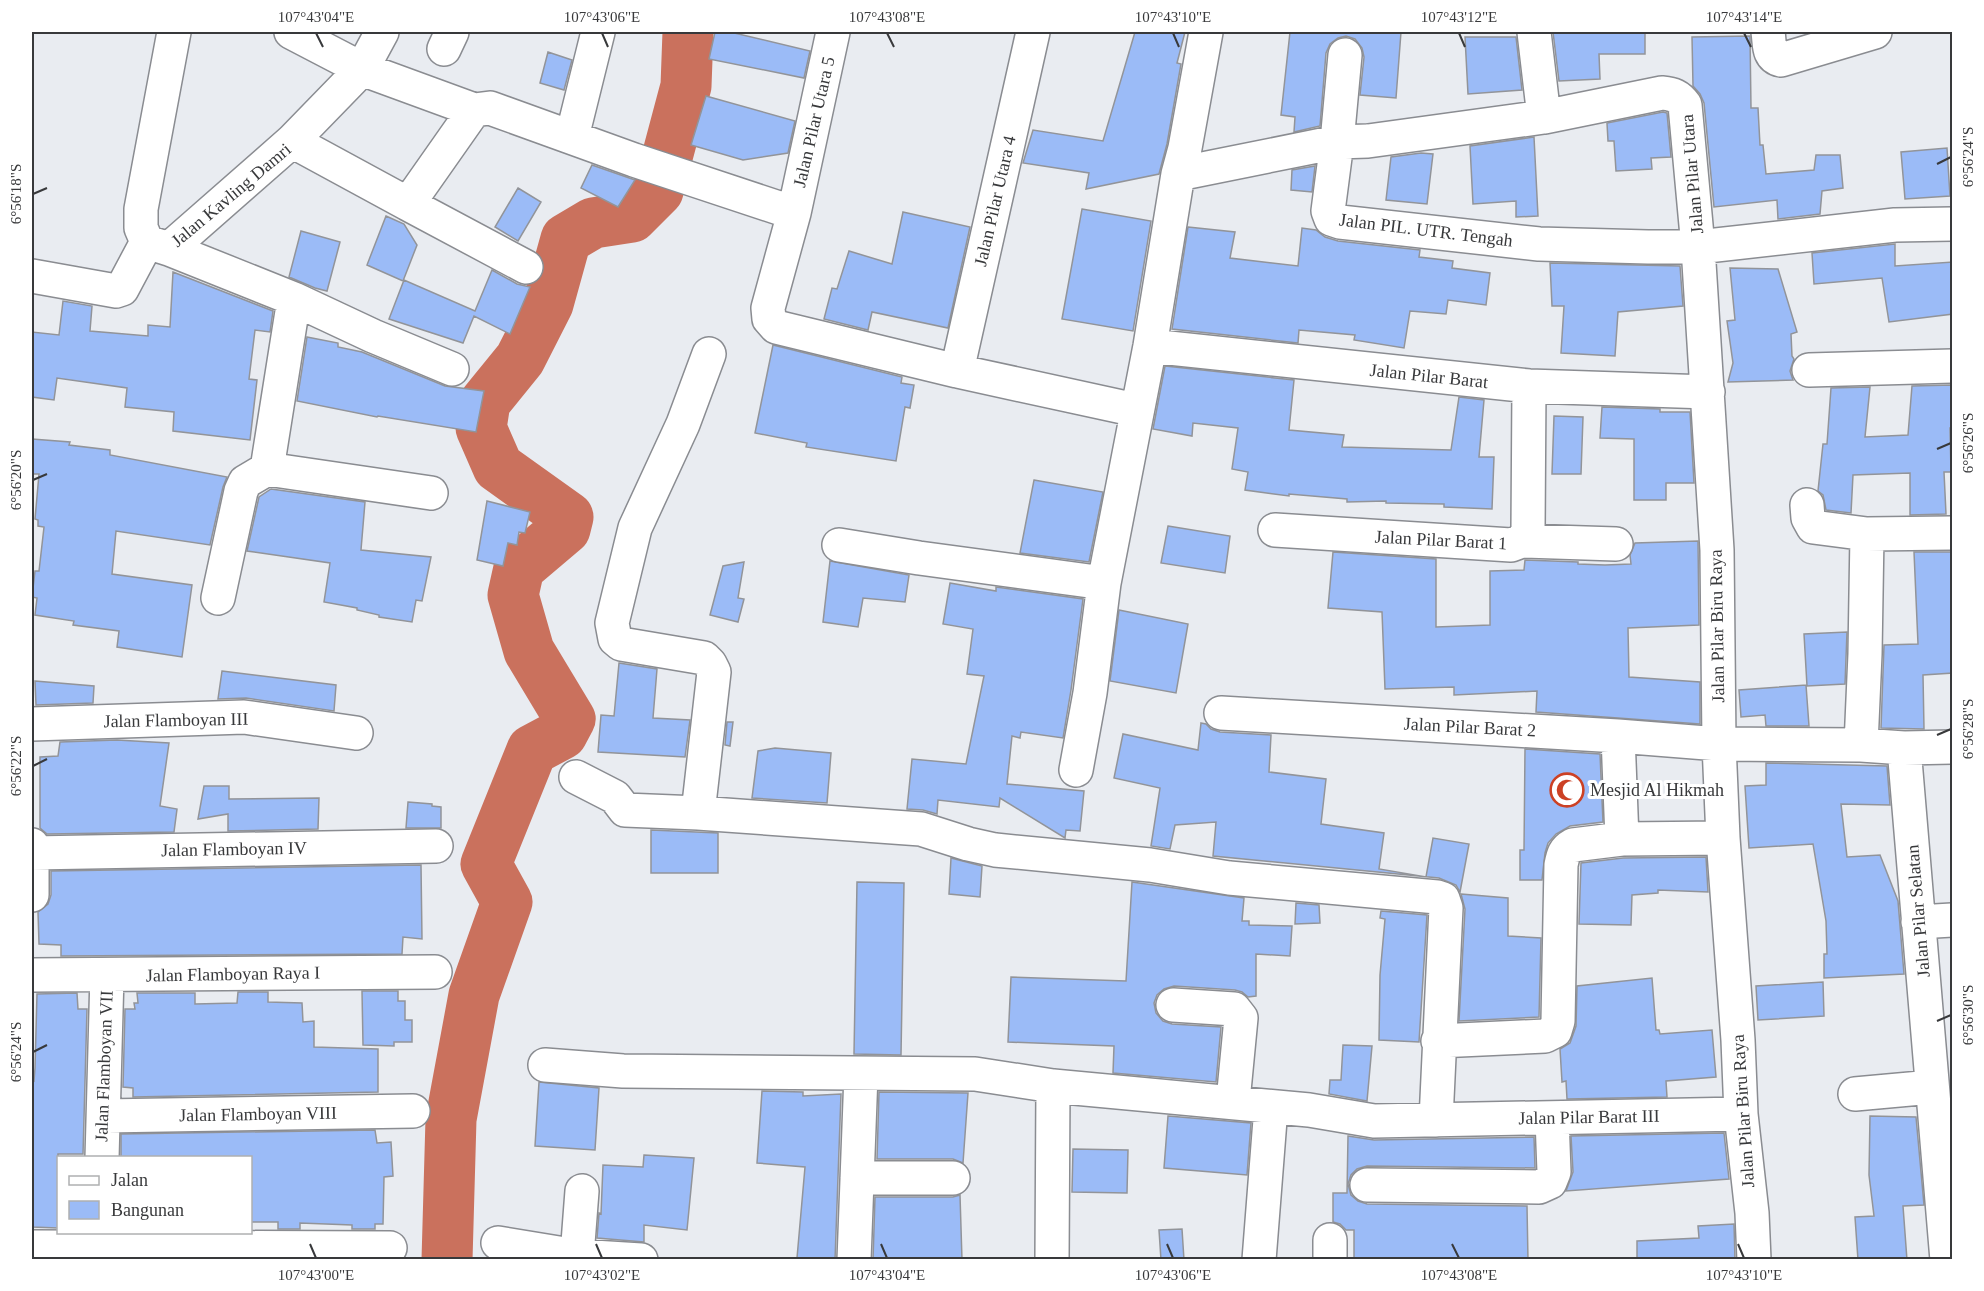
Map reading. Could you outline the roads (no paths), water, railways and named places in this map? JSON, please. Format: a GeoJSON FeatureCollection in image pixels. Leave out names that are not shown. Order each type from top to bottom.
{"type":"FeatureCollection","features":[{"type":"Feature","properties":{"kind":"street"},"geometry":{"type":"LineString","coordinates":[[174,32],[141,209],[141,228],[158,246],[294,299],[373,336],[452,369]]}},
{"type":"Feature","properties":{"kind":"street"},"geometry":{"type":"LineString","coordinates":[[291,32],[362,69],[474,110],[490,108],[794,213]]}},
{"type":"Feature","properties":{"kind":"street"},"geometry":{"type":"LineString","coordinates":[[292,141],[362,69],[382,32]]}},
{"type":"Feature","properties":{"kind":"street"},"geometry":{"type":"LineString","coordinates":[[572,137],[598,32]]}},
{"type":"Feature","properties":{"kind":"street","name":"Jalan Pilar Utara 5"},"geometry":{"type":"LineString","coordinates":[[833,32],[794,213],[768,308],[769,319],[776,327],[957,371]]}},
{"type":"Feature","properties":{"kind":"street","name":"Jalan Pilar Utara 4"},"geometry":{"type":"LineString","coordinates":[[957,371],[1033,32]]}},
{"type":"Feature","properties":{"kind":"street"},"geometry":{"type":"LineString","coordinates":[[1076,771],[1090,693],[1104,583],[1150,346],[1178,174],[1185,148],[1206,32]]}},
{"type":"Feature","properties":{"kind":"street"},"geometry":{"type":"LineString","coordinates":[[1178,174],[1337,142],[1368,141],[1544,117],[1534,32]]}},
{"type":"Feature","properties":{"kind":"street"},"geometry":{"type":"LineString","coordinates":[[1768,32],[1771,54],[1774,58],[1781,60],[1875,32]]}},
{"type":"Feature","properties":{"kind":"street"},"geometry":{"type":"LineString","coordinates":[[1337,142],[1345,56]]}},
{"type":"Feature","properties":{"kind":"street","name":"Jalan Pilar Utara"},"geometry":{"type":"LineString","coordinates":[[1544,117],[1662,93],[1673,94],[1680,98],[1685,105],[1698,247]]}},
{"type":"Feature","properties":{"kind":"street"},"geometry":{"type":"LineString","coordinates":[[408,204],[474,110]]}},
{"type":"Feature","properties":{"kind":"street","name":"Jalan Kavling Damri"},"geometry":{"type":"LineString","coordinates":[[158,246],[292,141],[526,267]]}},
{"type":"Feature","properties":{"kind":"street","name":"Jalan PIL. UTR. Tengah"},"geometry":{"type":"LineString","coordinates":[[1337,142],[1328,211],[1331,219],[1340,222],[1539,244],[1698,247]]}},
{"type":"Feature","properties":{"kind":"street"},"geometry":{"type":"LineString","coordinates":[[1698,247],[1895,225],[1953,224]]}},
{"type":"Feature","properties":{"kind":"street"},"geometry":{"type":"LineString","coordinates":[[32,276],[116,291],[122,290],[158,246]]}},
{"type":"Feature","properties":{"kind":"street","name":"Jalan Pilar Biru Raya"},"geometry":{"type":"LineString","coordinates":[[1698,247],[1717,550],[1719,744],[1723,838],[1738,1040],[1741,1114],[1752,1213],[1754,1260]]}},
{"type":"Feature","properties":{"kind":"street"},"geometry":{"type":"LineString","coordinates":[[267,469],[294,299]]}},
{"type":"Feature","properties":{"kind":"street","name":"Jalan Pilar Barat"},"geometry":{"type":"LineString","coordinates":[[1150,346],[1529,386],[1708,392]]}},
{"type":"Feature","properties":{"kind":"street"},"geometry":{"type":"LineString","coordinates":[[698,813],[714,672],[704,658],[621,644],[615,639],[612,623],[635,528],[682,424],[709,354]]}},
{"type":"Feature","properties":{"kind":"street"},"geometry":{"type":"LineString","coordinates":[[1809,370],[1953,366]]}},
{"type":"Feature","properties":{"kind":"street"},"geometry":{"type":"LineString","coordinates":[[957,371],[1136,410]]}},
{"type":"Feature","properties":{"kind":"street","name":"Jalan Pilar Barat 1"},"geometry":{"type":"LineString","coordinates":[[1275,530],[1511,544],[1522,541],[1528,531],[1529,386]]}},
{"type":"Feature","properties":{"kind":"street"},"geometry":{"type":"LineString","coordinates":[[218,598],[241,491],[245,482],[267,469],[431,493]]}},
{"type":"Feature","properties":{"kind":"street"},"geometry":{"type":"LineString","coordinates":[[1807,505],[1808,518],[1813,527],[1867,534],[1953,533]]}},
{"type":"Feature","properties":{"kind":"street"},"geometry":{"type":"LineString","coordinates":[[1861,745],[1867,534]]}},
{"type":"Feature","properties":{"kind":"street"},"geometry":{"type":"LineString","coordinates":[[1522,541],[1616,544]]}},
{"type":"Feature","properties":{"kind":"street"},"geometry":{"type":"LineString","coordinates":[[839,545],[1104,583]]}},
{"type":"Feature","properties":{"kind":"street","name":"Jalan Pilar Barat 2"},"geometry":{"type":"LineString","coordinates":[[1221,713],[1719,744]]}},
{"type":"Feature","properties":{"kind":"street","name":"Jalan Flamboyan III"},"geometry":{"type":"LineString","coordinates":[[32,724],[244,717],[356,733]]}},
{"type":"Feature","properties":{"kind":"street"},"geometry":{"type":"LineString","coordinates":[[1618,736],[1622,839]]}},
{"type":"Feature","properties":{"kind":"street"},"geometry":{"type":"LineString","coordinates":[[1719,744],[1953,747]]}},
{"type":"Feature","properties":{"kind":"street","name":"Jalan Pilar Selatan"},"geometry":{"type":"LineString","coordinates":[[1904,748],[1947,1260]]}},
{"type":"Feature","properties":{"kind":"street"},"geometry":{"type":"LineString","coordinates":[[576,777],[615,797],[625,810],[921,829],[995,850],[1150,865],[1220,877],[1437,897],[1443,900],[1446,908],[1436,1120]]}},
{"type":"Feature","properties":{"kind":"street"},"geometry":{"type":"LineString","coordinates":[[1438,1041],[1545,1036],[1555,1032],[1558,1020],[1561,865],[1567,849],[1573,845],[1622,839],[1723,838]]}},
{"type":"Feature","properties":{"kind":"street"},"geometry":{"type":"LineString","coordinates":[[32,845],[32,895]]}},
{"type":"Feature","properties":{"kind":"street","name":"Jalan Flamboyan IV"},"geometry":{"type":"LineString","coordinates":[[32,853],[436,846]]}},
{"type":"Feature","properties":{"kind":"street"},"geometry":{"type":"LineString","coordinates":[[1918,922],[1953,920]]}},
{"type":"Feature","properties":{"kind":"street","name":"Jalan Flamboyan Raya I"},"geometry":{"type":"LineString","coordinates":[[32,975],[435,972]]}},
{"type":"Feature","properties":{"kind":"street","name":"Jalan Flamboyan VII"},"geometry":{"type":"LineString","coordinates":[[102,1156],[107,975]]}},
{"type":"Feature","properties":{"kind":"street"},"geometry":{"type":"LineString","coordinates":[[1173,1005],[1234,1010],[1239,1013],[1241,1018],[1233,1101]]}},
{"type":"Feature","properties":{"kind":"street","name":"Jalan Pilar Barat III"},"geometry":{"type":"LineString","coordinates":[[544,1065],[622,1071],[975,1074],[1053,1086],[1233,1101],[1374,1121],[1741,1114]]}},
{"type":"Feature","properties":{"kind":"street"},"geometry":{"type":"LineString","coordinates":[[854,1260],[861,1074]]}},
{"type":"Feature","properties":{"kind":"street"},"geometry":{"type":"LineString","coordinates":[[1052,1260],[1053,1086]]}},
{"type":"Feature","properties":{"kind":"street"},"geometry":{"type":"LineString","coordinates":[[1855,1094],[1932,1087]]}},
{"type":"Feature","properties":{"kind":"street"},"geometry":{"type":"LineString","coordinates":[[1259,1260],[1271,1107]]}},
{"type":"Feature","properties":{"kind":"street","name":"Jalan Flamboyan VIII"},"geometry":{"type":"LineString","coordinates":[[104,1116],[412,1111]]}},
{"type":"Feature","properties":{"kind":"street"},"geometry":{"type":"LineString","coordinates":[[1367,1185],[1539,1187],[1550,1182],[1554,1172],[1552,1118]]}},
{"type":"Feature","properties":{"kind":"street"},"geometry":{"type":"LineString","coordinates":[[857,1178],[953,1178]]}},
{"type":"Feature","properties":{"kind":"street"},"geometry":{"type":"LineString","coordinates":[[577,1256],[582,1191]]}},
{"type":"Feature","properties":{"kind":"street"},"geometry":{"type":"LineString","coordinates":[[498,1243],[577,1256],[641,1260]]}},
{"type":"Feature","properties":{"kind":"street"},"geometry":{"type":"LineString","coordinates":[[32,1247],[390,1248]]}},
{"type":"Feature","properties":{"kind":"waterway"},"geometry":{"type":"LineString","coordinates":[[447,1260],[451,1119],[474,995],[507,902],[486,864],[532,750],[562,734],[570,719],[529,651],[513,595],[519,568],[565,529],[568,517],[498,467],[481,428],[485,402],[520,359],[548,304],[566,239],[593,223],[632,217],[658,191],[686,86],[688,32]]}},
{"type":"Feature","properties":{"kind":"place","name":"Mesjid Al Hikmah"},"geometry":{"type":"Point","coordinates":[1567,790]}}]}
